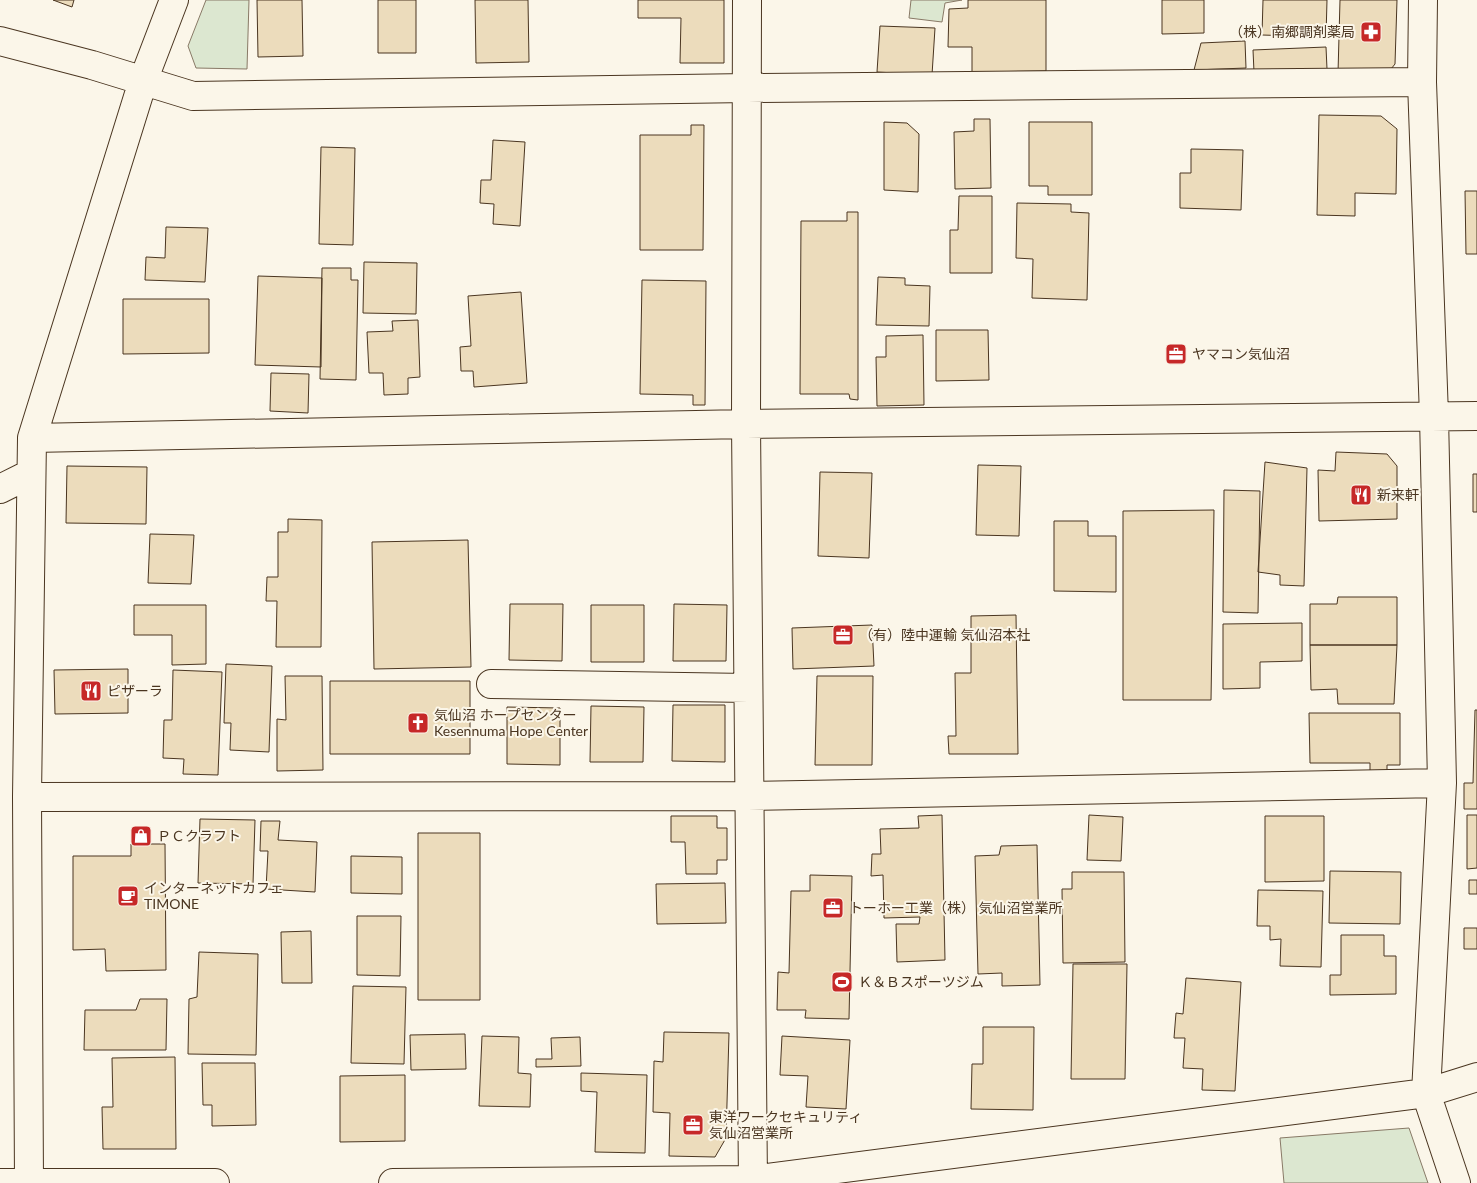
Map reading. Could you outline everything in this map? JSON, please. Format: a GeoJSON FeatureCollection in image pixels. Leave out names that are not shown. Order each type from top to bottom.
{"type":"FeatureCollection","features":[{"type":"Feature","properties":{"kind":"street"},"geometry":{"type":"LineString","coordinates":[[29,1183],[28,797],[30,474],[32,438],[144,81],[174,0]]}},
{"type":"Feature","properties":{"kind":"street"},"geometry":{"type":"LineString","coordinates":[[747,0],[746,424],[753,1181]]}},
{"type":"Feature","properties":{"kind":"street"},"geometry":{"type":"LineString","coordinates":[[1423,0],[1422,82],[1434,416],[1442,783],[1426,1093],[1456,1183]]}},
{"type":"Feature","properties":{"kind":"street"},"geometry":{"type":"LineString","coordinates":[[0,41],[193,96],[748,88],[1422,82]]}},
{"type":"Feature","properties":{"kind":"street"},"geometry":{"type":"LineString","coordinates":[[32,438],[746,424],[1477,416]]}},
{"type":"Feature","properties":{"kind":"street"},"geometry":{"type":"LineString","coordinates":[[0,489],[30,474]]}},
{"type":"Feature","properties":{"kind":"street"},"geometry":{"type":"LineString","coordinates":[[491,684],[748,688]]}},
{"type":"Feature","properties":{"kind":"street"},"geometry":{"type":"LineString","coordinates":[[28,797],[748,796],[1442,783]]}},
{"type":"Feature","properties":{"kind":"street"},"geometry":{"type":"LineString","coordinates":[[393,1183],[753,1181],[1426,1093],[1477,1077]]}},
{"type":"Feature","properties":{"kind":"street"},"geometry":{"type":"LineString","coordinates":[[0,1183],[215,1183]]}},
{"type":"Feature","properties":{"kind":"green space"},"geometry":{"type":"Polygon","coordinates":[[[206,0],[249,0],[247,69],[196,68],[188,46],[206,0]]]}},
{"type":"Feature","properties":{"kind":"green space"},"geometry":{"type":"Polygon","coordinates":[[[911,0],[962,0],[945,3],[942,22],[909,18],[911,0]]]}},
{"type":"Feature","properties":{"kind":"green space"},"geometry":{"type":"Polygon","coordinates":[[[1409,1128],[1428,1183],[1284,1183],[1280,1138],[1409,1128]]]}},
{"type":"Feature","properties":{"kind":"building"},"geometry":{"type":"Polygon","coordinates":[[[53,0],[74,0],[72,7],[53,0]]]}},
{"type":"Feature","properties":{"kind":"building"},"geometry":{"type":"Polygon","coordinates":[[[257,0],[302,0],[303,56],[258,57],[257,0]]]}},
{"type":"Feature","properties":{"kind":"building"},"geometry":{"type":"Polygon","coordinates":[[[378,0],[416,0],[416,53],[378,53],[378,0]]]}},
{"type":"Feature","properties":{"kind":"building"},"geometry":{"type":"Polygon","coordinates":[[[475,0],[528,0],[529,62],[476,63],[475,0]]]}},
{"type":"Feature","properties":{"kind":"building"},"geometry":{"type":"Polygon","coordinates":[[[638,0],[724,0],[724,63],[680,63],[681,18],[638,18],[638,0]]]}},
{"type":"Feature","properties":{"kind":"building"},"geometry":{"type":"Polygon","coordinates":[[[968,0],[1046,0],[1046,71],[972,72],[972,47],[948,47],[949,9],[968,8],[968,0]]]}},
{"type":"Feature","properties":{"kind":"building"},"geometry":{"type":"Polygon","coordinates":[[[1162,0],[1204,0],[1204,33],[1162,34],[1162,0]]]}},
{"type":"Feature","properties":{"kind":"building"},"geometry":{"type":"Polygon","coordinates":[[[1263,0],[1327,0],[1326,37],[1262,35],[1263,0]]]}},
{"type":"Feature","properties":{"kind":"building"},"geometry":{"type":"Polygon","coordinates":[[[1340,0],[1397,0],[1395,64],[1387,74],[1338,73],[1340,0]]]}},
{"type":"Feature","properties":{"kind":"building"},"geometry":{"type":"Polygon","coordinates":[[[880,26],[935,28],[932,75],[877,72],[880,26]]]}},
{"type":"Feature","properties":{"kind":"building"},"geometry":{"type":"Polygon","coordinates":[[[1245,41],[1246,68],[1194,70],[1201,43],[1245,41]]]}},
{"type":"Feature","properties":{"kind":"building"},"geometry":{"type":"Polygon","coordinates":[[[1326,47],[1327,69],[1254,72],[1253,50],[1326,47]]]}},
{"type":"Feature","properties":{"kind":"building"},"geometry":{"type":"Polygon","coordinates":[[[1319,115],[1381,116],[1397,129],[1396,194],[1355,193],[1355,216],[1317,215],[1319,115]]]}},
{"type":"Feature","properties":{"kind":"building"},"geometry":{"type":"Polygon","coordinates":[[[974,119],[990,119],[991,188],[955,189],[954,132],[974,131],[974,119]]]}},
{"type":"Feature","properties":{"kind":"building"},"geometry":{"type":"Polygon","coordinates":[[[884,122],[907,123],[919,134],[918,192],[884,190],[884,122]]]}},
{"type":"Feature","properties":{"kind":"building"},"geometry":{"type":"Polygon","coordinates":[[[1029,122],[1092,122],[1092,195],[1048,195],[1048,186],[1029,186],[1029,122]]]}},
{"type":"Feature","properties":{"kind":"building"},"geometry":{"type":"Polygon","coordinates":[[[691,125],[704,125],[703,250],[640,250],[640,135],[691,135],[691,125]]]}},
{"type":"Feature","properties":{"kind":"building"},"geometry":{"type":"Polygon","coordinates":[[[493,140],[525,142],[520,226],[493,224],[494,204],[480,203],[481,180],[491,180],[493,140]]]}},
{"type":"Feature","properties":{"kind":"building"},"geometry":{"type":"Polygon","coordinates":[[[321,147],[355,148],[353,245],[319,244],[321,147]]]}},
{"type":"Feature","properties":{"kind":"building"},"geometry":{"type":"Polygon","coordinates":[[[1191,149],[1243,150],[1241,210],[1180,208],[1180,173],[1191,173],[1191,149]]]}},
{"type":"Feature","properties":{"kind":"building"},"geometry":{"type":"Polygon","coordinates":[[[1465,191],[1477,191],[1477,254],[1466,254],[1465,191]]]}},
{"type":"Feature","properties":{"kind":"building"},"geometry":{"type":"Polygon","coordinates":[[[959,196],[992,196],[992,273],[950,273],[950,230],[958,230],[959,196]]]}},
{"type":"Feature","properties":{"kind":"building"},"geometry":{"type":"Polygon","coordinates":[[[1017,203],[1071,204],[1071,212],[1089,213],[1087,300],[1032,298],[1033,259],[1016,258],[1017,203]]]}},
{"type":"Feature","properties":{"kind":"building"},"geometry":{"type":"Polygon","coordinates":[[[847,212],[858,212],[858,400],[850,399],[849,394],[800,394],[801,221],[847,221],[847,212]]]}},
{"type":"Feature","properties":{"kind":"building"},"geometry":{"type":"Polygon","coordinates":[[[166,227],[208,228],[205,282],[145,280],[146,257],[165,258],[166,227]]]}},
{"type":"Feature","properties":{"kind":"building"},"geometry":{"type":"Polygon","coordinates":[[[364,262],[417,263],[416,314],[363,313],[364,262]]]}},
{"type":"Feature","properties":{"kind":"building"},"geometry":{"type":"Polygon","coordinates":[[[322,268],[351,268],[351,280],[358,280],[356,380],[320,379],[322,268]]]}},
{"type":"Feature","properties":{"kind":"building"},"geometry":{"type":"Polygon","coordinates":[[[258,276],[322,278],[321,367],[255,365],[258,276]]]}},
{"type":"Feature","properties":{"kind":"building"},"geometry":{"type":"Polygon","coordinates":[[[878,277],[905,278],[905,285],[930,286],[929,326],[876,325],[878,277]]]}},
{"type":"Feature","properties":{"kind":"building"},"geometry":{"type":"Polygon","coordinates":[[[642,280],[706,281],[705,405],[693,405],[693,395],[640,394],[642,280]]]}},
{"type":"Feature","properties":{"kind":"building"},"geometry":{"type":"Polygon","coordinates":[[[521,292],[527,383],[474,387],[473,371],[461,371],[460,347],[471,346],[468,296],[521,292]]]}},
{"type":"Feature","properties":{"kind":"building"},"geometry":{"type":"Polygon","coordinates":[[[123,299],[209,299],[209,353],[123,354],[123,299]]]}},
{"type":"Feature","properties":{"kind":"building"},"geometry":{"type":"Polygon","coordinates":[[[418,320],[420,377],[408,378],[408,394],[384,395],[383,373],[369,373],[367,332],[393,331],[392,321],[418,320]]]}},
{"type":"Feature","properties":{"kind":"building"},"geometry":{"type":"Polygon","coordinates":[[[936,330],[988,330],[989,380],[936,381],[936,330]]]}},
{"type":"Feature","properties":{"kind":"building"},"geometry":{"type":"Polygon","coordinates":[[[923,335],[924,405],[877,406],[876,357],[886,357],[886,336],[923,335]]]}},
{"type":"Feature","properties":{"kind":"building"},"geometry":{"type":"Polygon","coordinates":[[[271,373],[309,374],[308,413],[270,411],[271,373]]]}},
{"type":"Feature","properties":{"kind":"building"},"geometry":{"type":"Polygon","coordinates":[[[1336,452],[1387,454],[1397,466],[1397,519],[1319,521],[1318,470],[1335,471],[1336,452]]]}},
{"type":"Feature","properties":{"kind":"building"},"geometry":{"type":"Polygon","coordinates":[[[1265,462],[1307,468],[1304,586],[1280,585],[1280,575],[1258,572],[1265,462]]]}},
{"type":"Feature","properties":{"kind":"building"},"geometry":{"type":"Polygon","coordinates":[[[978,465],[1021,466],[1019,536],[976,535],[978,465]]]}},
{"type":"Feature","properties":{"kind":"building"},"geometry":{"type":"Polygon","coordinates":[[[67,466],[147,467],[146,524],[66,523],[67,466]]]}},
{"type":"Feature","properties":{"kind":"building"},"geometry":{"type":"Polygon","coordinates":[[[820,472],[872,473],[869,558],[818,556],[820,472]]]}},
{"type":"Feature","properties":{"kind":"building"},"geometry":{"type":"Polygon","coordinates":[[[1473,474],[1477,474],[1477,512],[1473,512],[1473,474]]]}},
{"type":"Feature","properties":{"kind":"building"},"geometry":{"type":"Polygon","coordinates":[[[1224,490],[1260,491],[1258,613],[1223,612],[1224,490]]]}},
{"type":"Feature","properties":{"kind":"building"},"geometry":{"type":"Polygon","coordinates":[[[1214,510],[1211,700],[1123,700],[1123,511],[1214,510]]]}},
{"type":"Feature","properties":{"kind":"building"},"geometry":{"type":"Polygon","coordinates":[[[288,519],[322,520],[321,647],[276,647],[277,601],[266,601],[267,577],[278,577],[278,532],[288,532],[288,519]]]}},
{"type":"Feature","properties":{"kind":"building"},"geometry":{"type":"Polygon","coordinates":[[[1054,521],[1088,521],[1088,536],[1116,536],[1116,592],[1054,591],[1054,521]]]}},
{"type":"Feature","properties":{"kind":"building"},"geometry":{"type":"Polygon","coordinates":[[[150,534],[194,535],[191,584],[148,583],[150,534]]]}},
{"type":"Feature","properties":{"kind":"building"},"geometry":{"type":"Polygon","coordinates":[[[468,540],[471,667],[374,669],[372,542],[468,540]]]}},
{"type":"Feature","properties":{"kind":"building"},"geometry":{"type":"Polygon","coordinates":[[[1338,597],[1397,597],[1397,645],[1310,645],[1310,604],[1337,604],[1338,597]]]}},
{"type":"Feature","properties":{"kind":"building"},"geometry":{"type":"Polygon","coordinates":[[[510,604],[563,604],[562,661],[509,660],[510,604]]]}},
{"type":"Feature","properties":{"kind":"building"},"geometry":{"type":"Polygon","coordinates":[[[674,604],[727,605],[726,661],[673,661],[674,604]]]}},
{"type":"Feature","properties":{"kind":"building"},"geometry":{"type":"Polygon","coordinates":[[[134,605],[206,605],[206,664],[172,665],[172,635],[134,635],[134,605]]]}},
{"type":"Feature","properties":{"kind":"building"},"geometry":{"type":"Polygon","coordinates":[[[591,605],[644,605],[644,662],[591,662],[591,605]]]}},
{"type":"Feature","properties":{"kind":"building"},"geometry":{"type":"Polygon","coordinates":[[[1016,615],[1018,754],[949,754],[948,736],[956,736],[955,673],[971,673],[971,616],[1016,615]]]}},
{"type":"Feature","properties":{"kind":"building"},"geometry":{"type":"Polygon","coordinates":[[[1302,623],[1302,661],[1260,662],[1260,688],[1223,689],[1223,624],[1302,623]]]}},
{"type":"Feature","properties":{"kind":"building"},"geometry":{"type":"Polygon","coordinates":[[[872,625],[874,666],[793,669],[792,628],[872,625]]]}},
{"type":"Feature","properties":{"kind":"building"},"geometry":{"type":"Polygon","coordinates":[[[1310,645],[1397,645],[1394,704],[1338,704],[1337,689],[1311,690],[1310,645]]]}},
{"type":"Feature","properties":{"kind":"building"},"geometry":{"type":"Polygon","coordinates":[[[226,664],[272,666],[269,752],[230,750],[231,723],[224,723],[226,664]]]}},
{"type":"Feature","properties":{"kind":"building","name":"ピザーラ"},"geometry":{"type":"Polygon","coordinates":[[[128,669],[128,713],[55,714],[54,670],[128,669]]]}},
{"type":"Feature","properties":{"kind":"building"},"geometry":{"type":"Polygon","coordinates":[[[173,670],[222,672],[218,775],[183,774],[184,759],[163,758],[164,720],[172,720],[173,670]]]}},
{"type":"Feature","properties":{"kind":"building"},"geometry":{"type":"Polygon","coordinates":[[[285,676],[322,676],[323,770],[277,771],[277,719],[286,720],[285,676]]]}},
{"type":"Feature","properties":{"kind":"building"},"geometry":{"type":"Polygon","coordinates":[[[817,676],[873,676],[872,765],[815,765],[817,676]]]}},
{"type":"Feature","properties":{"kind":"building"},"geometry":{"type":"Polygon","coordinates":[[[330,681],[470,681],[470,754],[330,754],[330,681]]]}},
{"type":"Feature","properties":{"kind":"building"},"geometry":{"type":"Polygon","coordinates":[[[673,705],[725,705],[725,762],[672,761],[673,705]]]}},
{"type":"Feature","properties":{"kind":"building"},"geometry":{"type":"Polygon","coordinates":[[[591,706],[644,707],[643,762],[590,762],[591,706]]]}},
{"type":"Feature","properties":{"kind":"building"},"geometry":{"type":"Polygon","coordinates":[[[507,707],[560,708],[560,765],[507,764],[507,707]]]}},
{"type":"Feature","properties":{"kind":"building"},"geometry":{"type":"Polygon","coordinates":[[[1475,710],[1477,710],[1477,809],[1464,809],[1464,783],[1473,783],[1475,710]]]}},
{"type":"Feature","properties":{"kind":"building"},"geometry":{"type":"Polygon","coordinates":[[[1309,713],[1400,713],[1400,765],[1387,765],[1387,774],[1370,774],[1370,763],[1310,763],[1309,713]]]}},
{"type":"Feature","properties":{"kind":"building"},"geometry":{"type":"Polygon","coordinates":[[[942,815],[945,960],[897,962],[896,924],[919,924],[920,917],[884,918],[883,875],[871,876],[872,854],[881,854],[880,829],[919,828],[918,816],[942,815]]]}},
{"type":"Feature","properties":{"kind":"building"},"geometry":{"type":"Polygon","coordinates":[[[1089,815],[1123,817],[1121,861],[1087,860],[1089,815]]]}},
{"type":"Feature","properties":{"kind":"building"},"geometry":{"type":"Polygon","coordinates":[[[1467,815],[1477,815],[1477,868],[1467,869],[1467,815]]]}},
{"type":"Feature","properties":{"kind":"building"},"geometry":{"type":"Polygon","coordinates":[[[671,816],[717,816],[717,828],[727,828],[727,860],[717,860],[717,874],[686,874],[685,842],[671,842],[671,816]]]}},
{"type":"Feature","properties":{"kind":"building"},"geometry":{"type":"Polygon","coordinates":[[[1265,816],[1324,816],[1324,881],[1265,882],[1265,816]]]}},
{"type":"Feature","properties":{"kind":"building"},"geometry":{"type":"Polygon","coordinates":[[[200,819],[255,820],[253,884],[198,883],[200,819]]]}},
{"type":"Feature","properties":{"kind":"building"},"geometry":{"type":"Polygon","coordinates":[[[261,821],[280,821],[278,840],[317,842],[315,892],[266,889],[268,851],[260,851],[261,821]]]}},
{"type":"Feature","properties":{"kind":"building"},"geometry":{"type":"Polygon","coordinates":[[[418,833],[480,833],[480,1000],[418,1000],[418,833]]]}},
{"type":"Feature","properties":{"kind":"building"},"geometry":{"type":"Polygon","coordinates":[[[131,844],[165,844],[166,970],[106,971],[105,949],[73,950],[73,856],[131,856],[131,844]]]}},
{"type":"Feature","properties":{"kind":"building"},"geometry":{"type":"Polygon","coordinates":[[[1037,845],[1040,985],[1002,986],[1002,973],[978,974],[975,856],[999,855],[1001,846],[1037,845]]]}},
{"type":"Feature","properties":{"kind":"building"},"geometry":{"type":"Polygon","coordinates":[[[351,856],[402,857],[402,894],[351,893],[351,856]]]}},
{"type":"Feature","properties":{"kind":"building"},"geometry":{"type":"Polygon","coordinates":[[[1330,871],[1401,872],[1400,924],[1329,923],[1330,871]]]}},
{"type":"Feature","properties":{"kind":"building"},"geometry":{"type":"Polygon","coordinates":[[[1072,872],[1124,872],[1125,962],[1063,963],[1062,889],[1072,889],[1072,872]]]}},
{"type":"Feature","properties":{"kind":"building"},"geometry":{"type":"Polygon","coordinates":[[[810,875],[852,876],[849,1019],[805,1018],[806,1010],[777,1010],[778,972],[789,973],[791,891],[810,891],[810,875]]]}},
{"type":"Feature","properties":{"kind":"building"},"geometry":{"type":"Polygon","coordinates":[[[1469,880],[1477,880],[1477,894],[1469,894],[1469,880]]]}},
{"type":"Feature","properties":{"kind":"building"},"geometry":{"type":"Polygon","coordinates":[[[725,883],[726,923],[657,924],[656,884],[725,883]]]}},
{"type":"Feature","properties":{"kind":"building"},"geometry":{"type":"Polygon","coordinates":[[[1258,890],[1323,891],[1321,967],[1280,966],[1281,939],[1270,940],[1270,926],[1257,926],[1258,890]]]}},
{"type":"Feature","properties":{"kind":"building"},"geometry":{"type":"Polygon","coordinates":[[[357,916],[401,916],[400,976],[357,975],[357,916]]]}},
{"type":"Feature","properties":{"kind":"building"},"geometry":{"type":"Polygon","coordinates":[[[1464,928],[1477,928],[1477,949],[1464,949],[1464,928]]]}},
{"type":"Feature","properties":{"kind":"building"},"geometry":{"type":"Polygon","coordinates":[[[311,931],[312,983],[282,983],[281,932],[311,931]]]}},
{"type":"Feature","properties":{"kind":"building"},"geometry":{"type":"Polygon","coordinates":[[[1341,935],[1384,935],[1384,956],[1396,956],[1396,994],[1330,995],[1330,975],[1341,975],[1341,935]]]}},
{"type":"Feature","properties":{"kind":"building"},"geometry":{"type":"Polygon","coordinates":[[[199,952],[258,954],[256,1055],[188,1054],[189,999],[197,997],[199,952]]]}},
{"type":"Feature","properties":{"kind":"building"},"geometry":{"type":"Polygon","coordinates":[[[1073,964],[1127,964],[1125,1079],[1071,1079],[1073,964]]]}},
{"type":"Feature","properties":{"kind":"building"},"geometry":{"type":"Polygon","coordinates":[[[1186,978],[1241,982],[1235,1091],[1202,1090],[1203,1069],[1183,1068],[1185,1038],[1174,1038],[1176,1013],[1183,1014],[1186,978]]]}},
{"type":"Feature","properties":{"kind":"building"},"geometry":{"type":"Polygon","coordinates":[[[353,986],[406,987],[404,1064],[351,1063],[353,986]]]}},
{"type":"Feature","properties":{"kind":"building"},"geometry":{"type":"Polygon","coordinates":[[[140,999],[167,999],[166,1050],[84,1050],[85,1010],[136,1010],[140,999]]]}},
{"type":"Feature","properties":{"kind":"building"},"geometry":{"type":"Polygon","coordinates":[[[983,1027],[1034,1027],[1033,1110],[971,1109],[972,1064],[983,1064],[983,1027]]]}},
{"type":"Feature","properties":{"kind":"building"},"geometry":{"type":"Polygon","coordinates":[[[664,1032],[729,1033],[726,1138],[715,1157],[669,1156],[670,1113],[653,1112],[654,1061],[663,1062],[664,1032]]]}},
{"type":"Feature","properties":{"kind":"building"},"geometry":{"type":"Polygon","coordinates":[[[465,1034],[466,1069],[411,1070],[410,1035],[465,1034]]]}},
{"type":"Feature","properties":{"kind":"building"},"geometry":{"type":"Polygon","coordinates":[[[482,1036],[519,1037],[518,1073],[531,1074],[530,1107],[479,1106],[482,1036]]]}},
{"type":"Feature","properties":{"kind":"building"},"geometry":{"type":"Polygon","coordinates":[[[782,1036],[850,1040],[846,1109],[806,1107],[808,1076],[780,1075],[782,1036]]]}},
{"type":"Feature","properties":{"kind":"building"},"geometry":{"type":"Polygon","coordinates":[[[580,1037],[581,1066],[536,1067],[536,1059],[552,1059],[551,1038],[580,1037]]]}},
{"type":"Feature","properties":{"kind":"building"},"geometry":{"type":"Polygon","coordinates":[[[175,1057],[176,1149],[103,1149],[102,1107],[113,1107],[112,1058],[175,1057]]]}},
{"type":"Feature","properties":{"kind":"building"},"geometry":{"type":"Polygon","coordinates":[[[202,1063],[255,1063],[256,1125],[212,1126],[212,1105],[203,1105],[202,1063]]]}},
{"type":"Feature","properties":{"kind":"building"},"geometry":{"type":"Polygon","coordinates":[[[581,1073],[647,1075],[645,1153],[595,1152],[597,1092],[581,1091],[581,1073]]]}},
{"type":"Feature","properties":{"kind":"building"},"geometry":{"type":"Polygon","coordinates":[[[405,1075],[405,1141],[340,1142],[340,1076],[405,1075]]]}},
{"type":"Feature","properties":{"kind":"place","name":"（株）南郷調剤薬局"},"geometry":{"type":"Point","coordinates":[1371,32]}},
{"type":"Feature","properties":{"kind":"place","name":"ヤマコン気仙沼"},"geometry":{"type":"Point","coordinates":[1176,354]}},
{"type":"Feature","properties":{"kind":"place","name":"新来軒"},"geometry":{"type":"Point","coordinates":[1361,495]}},
{"type":"Feature","properties":{"kind":"place","name":"（有）陸中運輸 気仙沼本社"},"geometry":{"type":"Point","coordinates":[843,635]}},
{"type":"Feature","properties":{"kind":"place","name":"ピザーラ"},"geometry":{"type":"Point","coordinates":[91,691]}},
{"type":"Feature","properties":{"kind":"place","name":"気仙沼 ホープセンター Kesennuma Hope Center"},"geometry":{"type":"Point","coordinates":[418,723]}},
{"type":"Feature","properties":{"kind":"place","name":"ＰＣクラフト"},"geometry":{"type":"Point","coordinates":[141,836]}},
{"type":"Feature","properties":{"kind":"place","name":"インターネットカフェ TIMONE"},"geometry":{"type":"Point","coordinates":[128,896]}},
{"type":"Feature","properties":{"kind":"place","name":"トーホー工業（株） 気仙沼営業所"},"geometry":{"type":"Point","coordinates":[833,908]}},
{"type":"Feature","properties":{"kind":"place","name":"Ｋ＆Ｂスポーツジム"},"geometry":{"type":"Point","coordinates":[842,982]}},
{"type":"Feature","properties":{"kind":"place","name":"東洋ワークセキュリティ 気仙沼営業所"},"geometry":{"type":"Point","coordinates":[693,1125]}}]}
